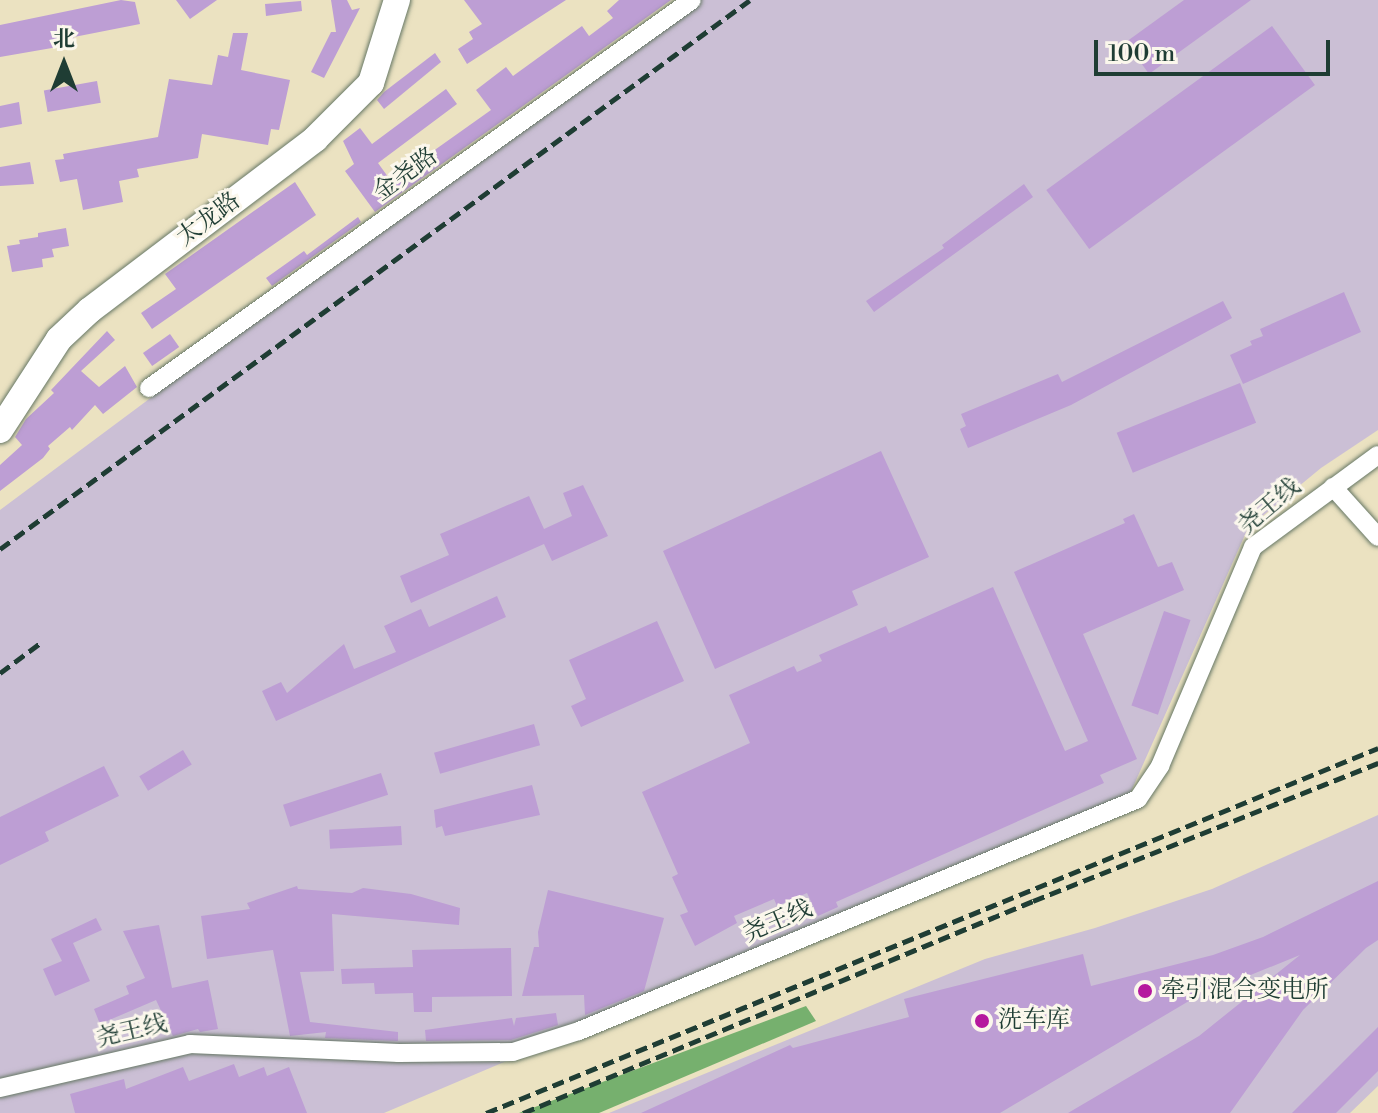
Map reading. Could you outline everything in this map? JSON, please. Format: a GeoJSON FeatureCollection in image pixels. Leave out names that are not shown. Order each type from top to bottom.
{"type":"FeatureCollection","features":[{"type":"Feature","properties":{"kind":"street","name":"太龙路"},"geometry":{"type":"LineString","coordinates":[[0,430],[59,339],[90,310],[315,139],[371,83],[397,0]]}},
{"type":"Feature","properties":{"kind":"street","name":"金尧路"},"geometry":{"type":"LineString","coordinates":[[149,388],[692,0]]}},
{"type":"Feature","properties":{"kind":"street","name":"尧王线"},"geometry":{"type":"LineString","coordinates":[[0,1088],[190,1044],[433,1054],[513,1052],[579,1031],[1138,799],[1160,766],[1253,547],[1378,455]]}},
{"type":"Feature","properties":{"kind":"street"},"geometry":{"type":"LineString","coordinates":[[1333,487],[1378,537]]}},
{"type":"Feature","properties":{"kind":"shaded area"},"geometry":{"type":"Polygon","coordinates":[[[685,0],[1378,0],[1378,430],[1321,468],[1248,528],[1129,796],[384,1113],[0,1113],[0,510],[685,0]]]}},
{"type":"Feature","properties":{"kind":"shaded area"},"geometry":{"type":"Polygon","coordinates":[[[1378,815],[1378,1086],[1350,1113],[609,1113],[985,959],[1095,928],[1212,889],[1378,815]]]}},
{"type":"Feature","properties":{"kind":"green space"},"geometry":{"type":"Polygon","coordinates":[[[806,1006],[816,1021],[599,1113],[519,1113],[806,1006]]]}},
{"type":"Feature","properties":{"kind":"building"},"geometry":{"type":"Polygon","coordinates":[[[121,0],[135,2],[140,24],[74,37],[75,44],[0,57],[0,25],[121,0]]]}},
{"type":"Feature","properties":{"kind":"building"},"geometry":{"type":"Polygon","coordinates":[[[176,0],[217,0],[190,19],[176,0]]]}},
{"type":"Feature","properties":{"kind":"building"},"geometry":{"type":"Polygon","coordinates":[[[331,0],[347,0],[352,10],[360,8],[324,78],[311,72],[331,32],[336,32],[331,0]]]}},
{"type":"Feature","properties":{"kind":"building"},"geometry":{"type":"Polygon","coordinates":[[[464,0],[566,0],[467,64],[458,49],[473,39],[469,32],[482,24],[464,0]]]}},
{"type":"Feature","properties":{"kind":"building"},"geometry":{"type":"Polygon","coordinates":[[[619,0],[671,0],[375,212],[345,171],[354,164],[343,141],[360,128],[372,144],[446,89],[457,104],[378,163],[391,181],[491,110],[476,90],[506,67],[513,76],[582,26],[589,36],[613,18],[607,11],[619,0]]]}},
{"type":"Feature","properties":{"kind":"building"},"geometry":{"type":"Polygon","coordinates":[[[1184,0],[1251,0],[1149,74],[1126,42],[1184,0]]]}},
{"type":"Feature","properties":{"kind":"building"},"geometry":{"type":"Polygon","coordinates":[[[301,1],[302,11],[266,16],[265,4],[301,1]]]}},
{"type":"Feature","properties":{"kind":"building"},"geometry":{"type":"Polygon","coordinates":[[[1272,26],[1315,85],[1089,249],[1046,190],[1272,26]]]}},
{"type":"Feature","properties":{"kind":"building"},"geometry":{"type":"Polygon","coordinates":[[[233,33],[248,33],[241,70],[290,80],[279,130],[271,129],[268,145],[202,134],[198,158],[137,169],[139,177],[119,181],[123,202],[83,210],[77,179],[60,182],[55,160],[64,159],[63,154],[158,137],[169,79],[212,85],[218,55],[228,57],[233,33]]]}},
{"type":"Feature","properties":{"kind":"building"},"geometry":{"type":"Polygon","coordinates":[[[435,53],[441,62],[384,109],[377,100],[384,92],[435,53]]]}},
{"type":"Feature","properties":{"kind":"building"},"geometry":{"type":"Polygon","coordinates":[[[97,81],[101,103],[48,112],[44,90],[97,81]]]}},
{"type":"Feature","properties":{"kind":"building"},"geometry":{"type":"Polygon","coordinates":[[[19,102],[22,124],[0,128],[0,106],[19,102]]]}},
{"type":"Feature","properties":{"kind":"building"},"geometry":{"type":"Polygon","coordinates":[[[30,162],[34,184],[0,186],[0,167],[30,162]]]}},
{"type":"Feature","properties":{"kind":"building"},"geometry":{"type":"Polygon","coordinates":[[[295,182],[316,215],[152,329],[141,313],[176,289],[165,274],[295,182]]]}},
{"type":"Feature","properties":{"kind":"building"},"geometry":{"type":"Polygon","coordinates":[[[1024,184],[1033,197],[874,312],[866,301],[944,248],[942,245],[1024,184]]]}},
{"type":"Feature","properties":{"kind":"building"},"geometry":{"type":"Polygon","coordinates":[[[358,217],[361,222],[272,286],[266,278],[304,251],[307,255],[358,217]]]}},
{"type":"Feature","properties":{"kind":"building"},"geometry":{"type":"Polygon","coordinates":[[[66,228],[69,246],[52,249],[54,257],[42,259],[43,267],[12,272],[7,246],[20,244],[19,240],[38,237],[38,233],[66,228]]]}},
{"type":"Feature","properties":{"kind":"building"},"geometry":{"type":"Polygon","coordinates":[[[1344,292],[1361,332],[1243,384],[1230,355],[1263,336],[1260,329],[1344,292]]]}},
{"type":"Feature","properties":{"kind":"building"},"geometry":{"type":"Polygon","coordinates":[[[1223,301],[1232,318],[1071,405],[968,448],[960,429],[966,426],[961,414],[1058,374],[1062,382],[1223,301]]]}},
{"type":"Feature","properties":{"kind":"building"},"geometry":{"type":"Polygon","coordinates":[[[107,331],[115,340],[81,371],[99,387],[125,366],[137,387],[103,414],[95,405],[72,430],[70,427],[48,446],[50,449],[43,458],[0,491],[0,465],[22,445],[15,437],[26,419],[54,393],[51,390],[107,331]]]}},
{"type":"Feature","properties":{"kind":"building"},"geometry":{"type":"Polygon","coordinates":[[[170,334],[179,347],[152,366],[143,353],[170,334]]]}},
{"type":"Feature","properties":{"kind":"building"},"geometry":{"type":"Polygon","coordinates":[[[1240,383],[1256,423],[1133,473],[1117,433],[1240,383]]]}},
{"type":"Feature","properties":{"kind":"building"},"geometry":{"type":"Polygon","coordinates":[[[881,451],[929,557],[852,591],[858,605],[715,669],[663,551],[881,451]]]}},
{"type":"Feature","properties":{"kind":"building"},"geometry":{"type":"Polygon","coordinates":[[[583,485],[608,536],[552,561],[544,544],[411,603],[400,576],[449,555],[440,534],[529,496],[544,529],[572,516],[563,493],[583,485]]]}},
{"type":"Feature","properties":{"kind":"building"},"geometry":{"type":"Polygon","coordinates":[[[1134,514],[1158,567],[1172,562],[1184,590],[1083,634],[1137,759],[1100,775],[1104,783],[836,902],[838,907],[818,916],[807,893],[777,906],[774,899],[734,916],[737,923],[695,946],[680,915],[688,912],[672,877],[678,874],[642,792],[750,743],[729,695],[794,666],[797,672],[822,661],[819,655],[886,626],[889,633],[993,587],[1065,751],[1088,741],[1014,572],[1125,523],[1123,519],[1134,514]]]}},
{"type":"Feature","properties":{"kind":"building"},"geometry":{"type":"Polygon","coordinates":[[[497,596],[506,617],[276,721],[262,691],[281,682],[287,693],[344,644],[354,669],[396,652],[384,626],[421,609],[429,627],[497,596]]]}},
{"type":"Feature","properties":{"kind":"building"},"geometry":{"type":"Polygon","coordinates":[[[1164,611],[1190,620],[1158,715],[1131,706],[1164,611]]]}},
{"type":"Feature","properties":{"kind":"building"},"geometry":{"type":"Polygon","coordinates":[[[657,621],[684,681],[581,727],[571,706],[586,699],[569,660],[657,621]]]}},
{"type":"Feature","properties":{"kind":"building"},"geometry":{"type":"Polygon","coordinates":[[[534,724],[540,745],[440,774],[434,753],[534,724]]]}},
{"type":"Feature","properties":{"kind":"building"},"geometry":{"type":"Polygon","coordinates":[[[183,750],[192,765],[148,791],[139,776],[183,750]]]}},
{"type":"Feature","properties":{"kind":"building"},"geometry":{"type":"Polygon","coordinates":[[[104,766],[119,796],[45,832],[49,841],[0,865],[0,817],[104,766]]]}},
{"type":"Feature","properties":{"kind":"building"},"geometry":{"type":"Polygon","coordinates":[[[381,773],[388,795],[290,827],[283,805],[381,773]]]}},
{"type":"Feature","properties":{"kind":"building"},"geometry":{"type":"Polygon","coordinates":[[[532,785],[540,815],[445,836],[442,826],[436,828],[434,810],[532,785]]]}},
{"type":"Feature","properties":{"kind":"building"},"geometry":{"type":"Polygon","coordinates":[[[401,826],[402,845],[330,849],[329,830],[401,826]]]}},
{"type":"Feature","properties":{"kind":"building"},"geometry":{"type":"Polygon","coordinates":[[[1378,881],[1378,940],[1303,1010],[1230,1113],[1068,1113],[1199,1036],[1300,955],[1194,998],[1000,1113],[641,1113],[790,1045],[793,1048],[909,1017],[904,999],[1083,954],[1091,986],[1213,955],[1263,937],[1378,881]]]}},
{"type":"Feature","properties":{"kind":"building"},"geometry":{"type":"Polygon","coordinates":[[[297,886],[298,889],[352,893],[363,888],[411,894],[460,908],[459,925],[332,914],[334,971],[300,972],[310,1022],[398,1032],[398,1041],[325,1038],[326,1032],[290,1036],[273,950],[207,959],[201,916],[250,909],[247,903],[297,886]]]}},
{"type":"Feature","properties":{"kind":"building"},"geometry":{"type":"Polygon","coordinates":[[[548,890],[664,918],[644,991],[585,1015],[584,995],[522,996],[534,947],[539,947],[538,932],[548,890]]]}},
{"type":"Feature","properties":{"kind":"building"},"geometry":{"type":"Polygon","coordinates":[[[96,918],[102,930],[73,943],[90,981],[55,996],[43,969],[62,961],[51,939],[96,918]]]}},
{"type":"Feature","properties":{"kind":"building"},"geometry":{"type":"Polygon","coordinates":[[[159,925],[172,988],[208,980],[218,1029],[200,1032],[198,1029],[173,1036],[156,1000],[100,1024],[94,1009],[129,994],[126,986],[145,978],[123,931],[159,925]]]}},
{"type":"Feature","properties":{"kind":"building"},"geometry":{"type":"Polygon","coordinates":[[[511,948],[512,996],[432,997],[432,1012],[414,1012],[413,993],[375,994],[374,983],[342,984],[341,969],[413,967],[412,950],[511,948]]]}},
{"type":"Feature","properties":{"kind":"building"},"geometry":{"type":"Polygon","coordinates":[[[556,1013],[558,1025],[511,1040],[426,1041],[425,1030],[512,1018],[514,1026],[516,1018],[556,1013]]]}},
{"type":"Feature","properties":{"kind":"building"},"geometry":{"type":"Polygon","coordinates":[[[1378,1027],[1378,1071],[1336,1113],[1292,1113],[1378,1027]]]}},
{"type":"Feature","properties":{"kind":"building"},"geometry":{"type":"Polygon","coordinates":[[[234,1064],[239,1077],[264,1067],[267,1076],[289,1067],[307,1113],[75,1113],[70,1094],[124,1079],[126,1089],[183,1067],[189,1081],[234,1064]]]}},
{"type":"Feature","properties":{"kind":"railway"},"geometry":{"type":"LineString","coordinates":[[0,549],[750,0]]}},
{"type":"Feature","properties":{"kind":"railway"},"geometry":{"type":"LineString","coordinates":[[0,673],[39,644]]}},
{"type":"Feature","properties":{"kind":"railway"},"geometry":{"type":"LineString","coordinates":[[486,1113],[1378,748]]}},
{"type":"Feature","properties":{"kind":"railway"},"geometry":{"type":"LineString","coordinates":[[523,1113],[1033,901],[1378,763]]}},
{"type":"Feature","properties":{"kind":"place","name":"牵引混合变电所"},"geometry":{"type":"Point","coordinates":[1145,991]}},
{"type":"Feature","properties":{"kind":"place","name":"洗车库"},"geometry":{"type":"Point","coordinates":[982,1021]}}]}
